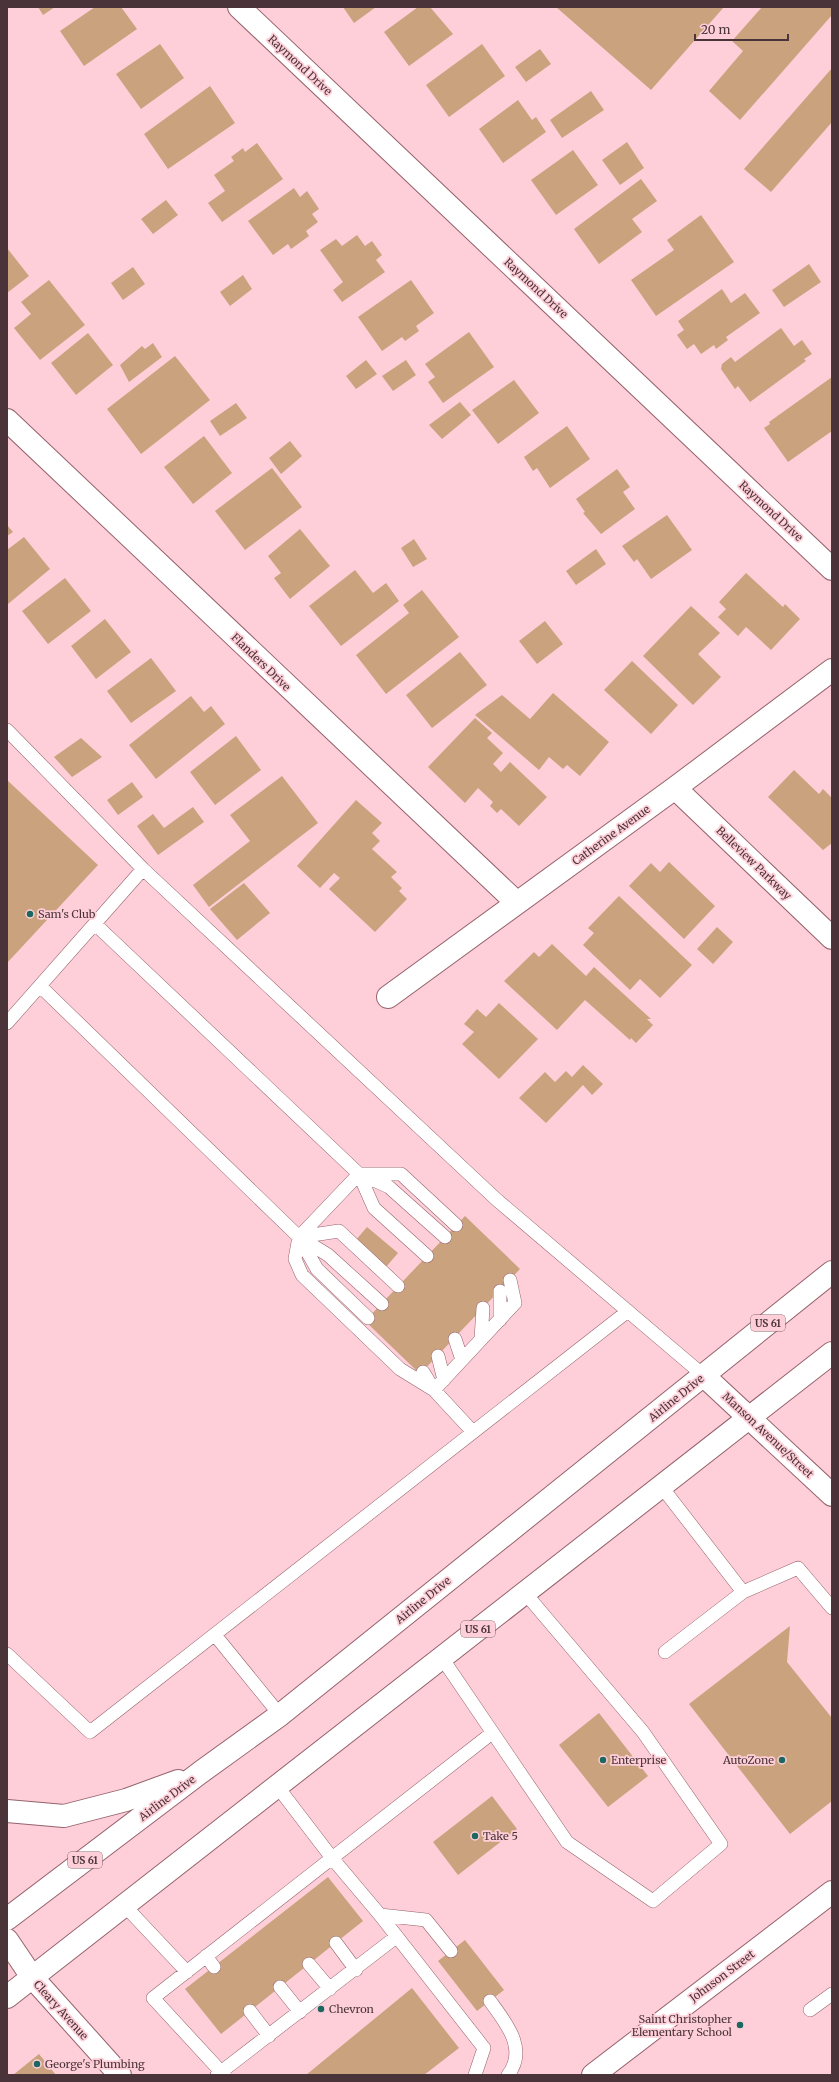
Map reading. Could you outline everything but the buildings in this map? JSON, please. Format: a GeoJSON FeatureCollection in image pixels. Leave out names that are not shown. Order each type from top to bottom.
{"type":"FeatureCollection","features":[{"type":"Feature","properties":{"kind":"main road","name":"Raymond Drive"},"geometry":{"type":"LineString","coordinates":[[239,7],[832,569]]}},
{"type":"Feature","properties":{"kind":"main road","name":"Flanders Drive"},"geometry":{"type":"LineString","coordinates":[[7,420],[517,903]]}},
{"type":"Feature","properties":{"kind":"main road","name":"Catherine Avenue"},"geometry":{"type":"LineString","coordinates":[[388,997],[675,788],[832,670]]}},
{"type":"Feature","properties":{"kind":"main road","name":"Belleview Parkway"},"geometry":{"type":"LineString","coordinates":[[675,788],[832,938]]}},
{"type":"Feature","properties":{"kind":"main road","name":"Airline Drive"},"geometry":{"type":"LineString","coordinates":[[7,1919],[280,1715],[832,1272]]}},
{"type":"Feature","properties":{"kind":"main road","name":"US 61"},"geometry":{"type":"LineString","coordinates":[[7,1997],[661,1486],[749,1418],[829,1360]]}},
{"type":"Feature","properties":{"kind":"main road","name":"Manson Avenue/Street"},"geometry":{"type":"LineString","coordinates":[[704,1375],[832,1495]]}},
{"type":"Feature","properties":{"kind":"main road"},"geometry":{"type":"LineString","coordinates":[[7,1811],[64,1816],[126,1800],[202,1772]]}},
{"type":"Feature","properties":{"kind":"main road","name":"Johnson Street"},"geometry":{"type":"LineString","coordinates":[[593,2075],[832,1892]]}},
{"type":"Feature","properties":{"kind":"main road","name":"Cleary Avenue"},"geometry":{"type":"LineString","coordinates":[[7,1940],[32,1977],[120,2075]]}},
{"type":"Feature","properties":{"kind":"lane"},"geometry":{"type":"LineString","coordinates":[[7,730],[143,869],[497,1200],[704,1375]]}},
{"type":"Feature","properties":{"kind":"lane"},"geometry":{"type":"LineString","coordinates":[[7,1023],[143,869]]}},
{"type":"Feature","properties":{"kind":"lane"},"geometry":{"type":"LineString","coordinates":[[95,924],[359,1174],[389,1187],[445,1237]]}},
{"type":"Feature","properties":{"kind":"lane"},"geometry":{"type":"LineString","coordinates":[[40,986],[299,1237],[328,1255],[382,1304]]}},
{"type":"Feature","properties":{"kind":"lane"},"geometry":{"type":"LineString","coordinates":[[359,1174],[374,1208],[427,1256]]}},
{"type":"Feature","properties":{"kind":"lane"},"geometry":{"type":"LineString","coordinates":[[434,1390],[400,1369],[302,1275],[295,1259],[299,1237],[359,1174],[401,1174],[456,1225]]}},
{"type":"Feature","properties":{"kind":"lane"},"geometry":{"type":"LineString","coordinates":[[299,1237],[339,1231],[398,1286]]}},
{"type":"Feature","properties":{"kind":"lane"},"geometry":{"type":"LineString","coordinates":[[299,1237],[317,1269],[368,1318]]}},
{"type":"Feature","properties":{"kind":"lane"},"geometry":{"type":"LineString","coordinates":[[434,1390],[515,1304],[510,1280]]}},
{"type":"Feature","properties":{"kind":"lane"},"geometry":{"type":"LineString","coordinates":[[500,1290],[500,1320]]}},
{"type":"Feature","properties":{"kind":"lane"},"geometry":{"type":"LineString","coordinates":[[481,1340],[483,1308]]}},
{"type":"Feature","properties":{"kind":"lane"},"geometry":{"type":"LineString","coordinates":[[7,1654],[90,1732],[628,1311]]}},
{"type":"Feature","properties":{"kind":"lane"},"geometry":{"type":"LineString","coordinates":[[455,1339],[462,1360]]}},
{"type":"Feature","properties":{"kind":"lane"},"geometry":{"type":"LineString","coordinates":[[438,1356],[444,1380]]}},
{"type":"Feature","properties":{"kind":"lane"},"geometry":{"type":"LineString","coordinates":[[423,1372],[434,1390],[474,1432]]}},
{"type":"Feature","properties":{"kind":"lane"},"geometry":{"type":"LineString","coordinates":[[661,1486],[743,1592]]}},
{"type":"Feature","properties":{"kind":"lane"},"geometry":{"type":"LineString","coordinates":[[665,1652],[743,1592],[798,1568],[832,1608]]}},
{"type":"Feature","properties":{"kind":"lane"},"geometry":{"type":"LineString","coordinates":[[442,1658],[567,1842],[653,1900],[721,1844],[643,1732],[525,1593]]}},
{"type":"Feature","properties":{"kind":"lane"},"geometry":{"type":"LineString","coordinates":[[215,1635],[280,1715]]}},
{"type":"Feature","properties":{"kind":"lane"},"geometry":{"type":"LineString","coordinates":[[396,1937],[356,1970],[221,2074],[153,1998],[206,1956],[241,1937],[298,1892],[332,1858],[492,1733]]}},
{"type":"Feature","properties":{"kind":"lane"},"geometry":{"type":"LineString","coordinates":[[277,1786],[332,1858],[380,1915],[484,2048],[475,2075]]}},
{"type":"Feature","properties":{"kind":"lane"},"geometry":{"type":"LineString","coordinates":[[124,1905],[187,1972]]}},
{"type":"Feature","properties":{"kind":"lane"},"geometry":{"type":"LineString","coordinates":[[380,1915],[426,1920],[451,1951]]}},
{"type":"Feature","properties":{"kind":"lane"},"geometry":{"type":"LineString","coordinates":[[336,1943],[356,1970]]}},
{"type":"Feature","properties":{"kind":"lane"},"geometry":{"type":"LineString","coordinates":[[206,1956],[214,1967]]}},
{"type":"Feature","properties":{"kind":"lane"},"geometry":{"type":"LineString","coordinates":[[309,1964],[330,1989]]}},
{"type":"Feature","properties":{"kind":"lane"},"geometry":{"type":"LineString","coordinates":[[280,1987],[300,2012]]}},
{"type":"Feature","properties":{"kind":"lane"},"geometry":{"type":"LineString","coordinates":[[810,2010],[832,1994]]}},
{"type":"Feature","properties":{"kind":"lane"},"geometry":{"type":"LineString","coordinates":[[490,2001],[512,2032],[517,2054],[512,2070],[508,2075]]}},
{"type":"Feature","properties":{"kind":"lane"},"geometry":{"type":"LineString","coordinates":[[250,2011],[269,2036]]}},
{"type":"Feature","properties":{"kind":"place","name":"Sam's Club"},"geometry":{"type":"Point","coordinates":[30,914]}},
{"type":"Feature","properties":{"kind":"place","name":"Enterprise"},"geometry":{"type":"Point","coordinates":[603,1760]}},
{"type":"Feature","properties":{"kind":"place","name":"AutoZone"},"geometry":{"type":"Point","coordinates":[782,1760]}},
{"type":"Feature","properties":{"kind":"place","name":"Take 5"},"geometry":{"type":"Point","coordinates":[475,1836]}},
{"type":"Feature","properties":{"kind":"place","name":"Chevron"},"geometry":{"type":"Point","coordinates":[321,2009]}},
{"type":"Feature","properties":{"kind":"place","name":"Saint Christopher Elementary School"},"geometry":{"type":"Point","coordinates":[740,2025]}},
{"type":"Feature","properties":{"kind":"place","name":"George's Plumbing"},"geometry":{"type":"Point","coordinates":[37,2064]}}]}
